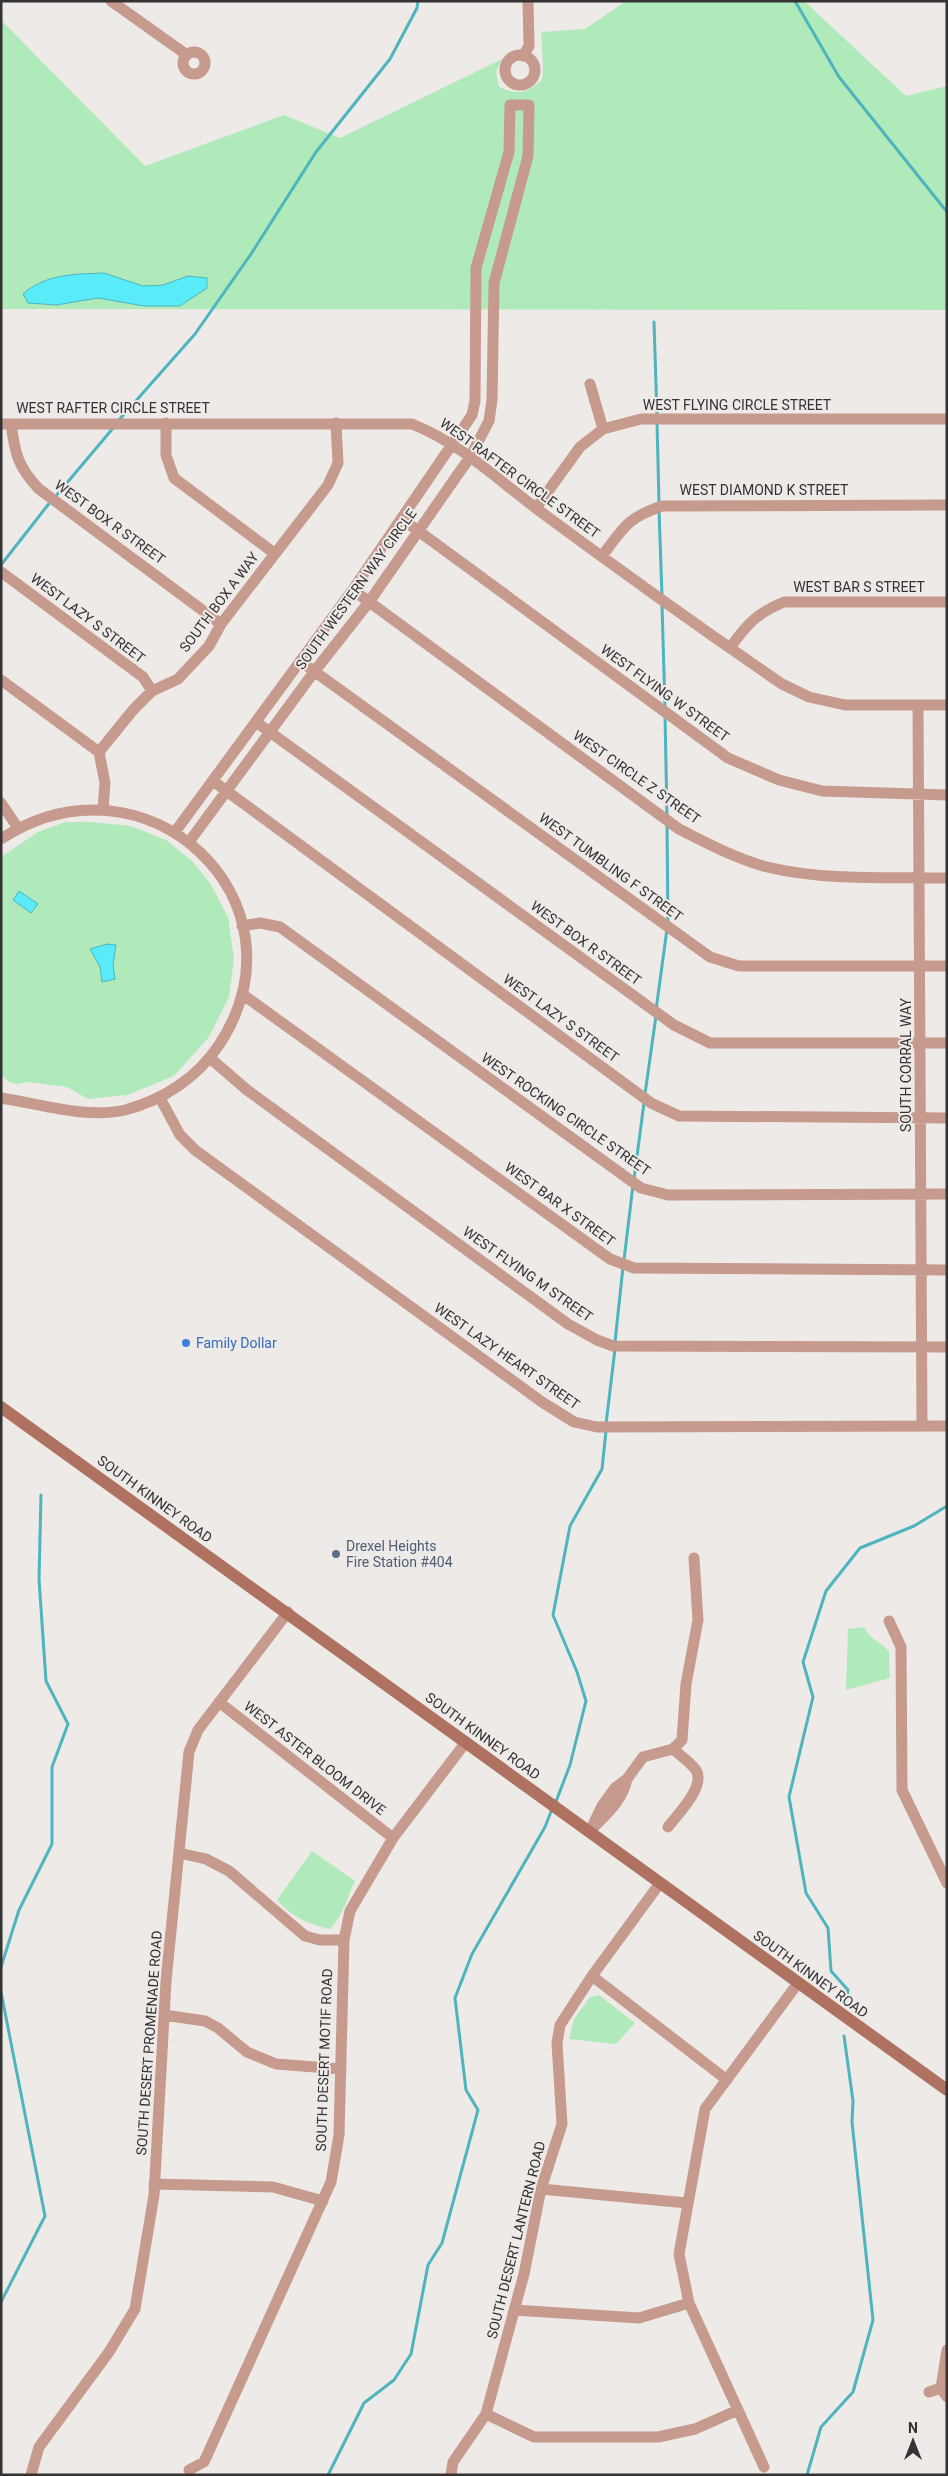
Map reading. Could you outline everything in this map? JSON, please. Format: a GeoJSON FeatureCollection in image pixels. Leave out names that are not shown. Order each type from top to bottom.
{"type":"FeatureCollection","features":[{"type":"Feature","properties":{"kind":"main road","name":"SOUTH KINNEY ROAD"},"geometry":{"type":"LineString","coordinates":[[1,1407],[288,1612],[947,2090]]}},
{"type":"Feature","properties":{"kind":"street"},"geometry":{"type":"LineString","coordinates":[[112,1],[187,55]]}},
{"type":"Feature","properties":{"kind":"street"},"geometry":{"type":"LineString","coordinates":[[523,56],[529,46],[528,1]]}},
{"type":"Feature","properties":{"kind":"street","name":"SOUTH WESTERN WAY CIRCLE"},"geometry":{"type":"LineString","coordinates":[[175,832],[353,590],[472,415],[475,401],[474,333],[476,268],[509,152],[510,105],[529,106],[528,156],[502,246],[494,283],[492,400],[489,421],[470,457],[369,602],[314,672],[189,842]]}},
{"type":"Feature","properties":{"kind":"street"},"geometry":{"type":"LineString","coordinates":[[498,195],[515,200]]}},
{"type":"Feature","properties":{"kind":"street"},"geometry":{"type":"LineString","coordinates":[[484,240],[502,246]]}},
{"type":"Feature","properties":{"kind":"street"},"geometry":{"type":"LineString","coordinates":[[474,333],[493,333]]}},
{"type":"Feature","properties":{"kind":"street"},"geometry":{"type":"LineString","coordinates":[[590,384],[603,429]]}},
{"type":"Feature","properties":{"kind":"street","name":"WEST FLYING CIRCLE STREET"},"geometry":{"type":"LineString","coordinates":[[536,508],[580,447],[603,429],[641,419],[947,419]]}},
{"type":"Feature","properties":{"kind":"street"},"geometry":{"type":"LineString","coordinates":[[166,422],[166,455],[174,478],[274,553]]}},
{"type":"Feature","properties":{"kind":"street","name":"WEST RAFTER CIRCLE STREET"},"geometry":{"type":"LineString","coordinates":[[6,424],[166,422],[412,424],[434,433],[453,445],[602,556],[782,684],[809,697],[845,705],[947,705]]}},
{"type":"Feature","properties":{"kind":"street","name":"SOUTH BOX A WAY"},"geometry":{"type":"LineString","coordinates":[[99,752],[132,710],[152,691],[178,679],[209,646],[221,624],[328,485],[338,463],[336,422]]}},
{"type":"Feature","properties":{"kind":"street","name":"WEST BOX R STREET"},"geometry":{"type":"LineString","coordinates":[[6,424],[23,472],[39,489],[221,624]]}},
{"type":"Feature","properties":{"kind":"street","name":"WEST DIAMOND K STREET"},"geometry":{"type":"LineString","coordinates":[[602,556],[626,524],[639,514],[662,506],[947,505]]}},
{"type":"Feature","properties":{"kind":"street","name":"WEST FLYING W STREET"},"geometry":{"type":"LineString","coordinates":[[402,519],[728,758],[779,780],[822,791],[947,795]]}},
{"type":"Feature","properties":{"kind":"street","name":"WEST LAZY S STREET"},"geometry":{"type":"LineString","coordinates":[[1,572],[143,677],[152,691]]}},
{"type":"Feature","properties":{"kind":"street","name":"WEST CIRCLE Z STREET"},"geometry":{"type":"LineString","coordinates":[[353,590],[679,829],[718,848],[765,866],[803,874],[947,878]]}},
{"type":"Feature","properties":{"kind":"street","name":"WEST BAR S STREET"},"geometry":{"type":"LineString","coordinates":[[730,648],[751,620],[767,609],[784,602],[947,602]]}},
{"type":"Feature","properties":{"kind":"street","name":"WEST TUMBLING F STREET"},"geometry":{"type":"LineString","coordinates":[[300,661],[710,957],[740,966],[947,966]]}},
{"type":"Feature","properties":{"kind":"street"},"geometry":{"type":"LineString","coordinates":[[1,680],[99,752],[105,783],[104,809]]}},
{"type":"Feature","properties":{"kind":"street","name":"SOUTH CORRAL WAY"},"geometry":{"type":"LineString","coordinates":[[918,705],[920,794],[920,1270],[922,1425]]}},
{"type":"Feature","properties":{"kind":"street","name":"WEST BOX R STREET"},"geometry":{"type":"LineString","coordinates":[[256,722],[271,731],[674,1026],[710,1043],[947,1043]]}},
{"type":"Feature","properties":{"kind":"street","name":"WEST LAZY S STREET"},"geometry":{"type":"LineString","coordinates":[[213,781],[651,1103],[679,1116],[947,1118]]}},
{"type":"Feature","properties":{"kind":"street"},"geometry":{"type":"LineString","coordinates":[[1,803],[18,828]]}},
{"type":"Feature","properties":{"kind":"street"},"geometry":{"type":"LineString","coordinates":[[1,839],[18,828],[59,812],[104,809],[141,816],[175,832],[206,858],[220,876],[235,905],[242,926],[246,964],[242,994],[230,1028],[210,1058],[187,1081],[160,1098],[124,1110],[83,1113],[3,1101]]}},
{"type":"Feature","properties":{"kind":"street","name":"WEST ROCKING CIRCLE STREET"},"geometry":{"type":"LineString","coordinates":[[242,926],[260,923],[280,927],[641,1188],[668,1195],[947,1194]]}},
{"type":"Feature","properties":{"kind":"street","name":"WEST BAR X STREET"},"geometry":{"type":"LineString","coordinates":[[242,994],[610,1259],[634,1268],[947,1270]]}},
{"type":"Feature","properties":{"kind":"street","name":"WEST FLYING M STREET"},"geometry":{"type":"LineString","coordinates":[[210,1058],[271,1107],[568,1324],[597,1340],[613,1346],[947,1346]]}},
{"type":"Feature","properties":{"kind":"street","name":"WEST LAZY HEART STREET"},"geometry":{"type":"LineString","coordinates":[[160,1098],[180,1135],[195,1150],[534,1396],[574,1422],[597,1427],[947,1426]]}},
{"type":"Feature","properties":{"kind":"street"},"geometry":{"type":"LineString","coordinates":[[590,1831],[610,1811],[625,1791],[627,1779],[643,1757],[673,1748],[682,1740],[686,1684],[698,1620],[694,1558]]}},
{"type":"Feature","properties":{"kind":"street","name":"SOUTH DESERT PROMENADE ROAD"},"geometry":{"type":"LineString","coordinates":[[31,2475],[39,2447],[109,2352],[135,2309],[154,2184],[164,2015],[189,1752],[198,1730],[288,1612]]}},
{"type":"Feature","properties":{"kind":"street"},"geometry":{"type":"LineString","coordinates":[[889,1621],[901,1647],[902,1790],[947,1883]]}},
{"type":"Feature","properties":{"kind":"street","name":"WEST ASTER BLOOM DRIVE"},"geometry":{"type":"LineString","coordinates":[[219,1702],[393,1838]]}},
{"type":"Feature","properties":{"kind":"street","name":"SOUTH DESERT MOTIF ROAD"},"geometry":{"type":"LineString","coordinates":[[189,2470],[204,2462],[331,2182],[339,2136],[344,1940],[350,1911],[393,1838],[466,1742]]}},
{"type":"Feature","properties":{"kind":"street"},"geometry":{"type":"LineString","coordinates":[[668,1827],[698,1787],[696,1770],[673,1748]]}},
{"type":"Feature","properties":{"kind":"street"},"geometry":{"type":"LineString","coordinates":[[179,1853],[206,1859],[229,1871],[305,1936],[320,1940],[344,1940]]}},
{"type":"Feature","properties":{"kind":"street","name":"SOUTH DESERT LANTERN ROAD"},"geometry":{"type":"LineString","coordinates":[[451,2475],[453,2462],[486,2414],[514,2310],[541,2189],[562,2124],[557,2043],[560,2025],[592,1976],[660,1883]]}},
{"type":"Feature","properties":{"kind":"street"},"geometry":{"type":"LineString","coordinates":[[592,1976],[727,2080]]}},
{"type":"Feature","properties":{"kind":"street"},"geometry":{"type":"LineString","coordinates":[[764,2467],[689,2303],[679,2254],[705,2109],[798,1983]]}},
{"type":"Feature","properties":{"kind":"street"},"geometry":{"type":"LineString","coordinates":[[164,2015],[205,2021],[218,2028],[247,2052],[276,2064],[341,2069]]}},
{"type":"Feature","properties":{"kind":"street"},"geometry":{"type":"LineString","coordinates":[[154,2184],[273,2187],[323,2201]]}},
{"type":"Feature","properties":{"kind":"street"},"geometry":{"type":"LineString","coordinates":[[541,2189],[687,2203]]}},
{"type":"Feature","properties":{"kind":"street"},"geometry":{"type":"LineString","coordinates":[[514,2310],[639,2318],[689,2303]]}},
{"type":"Feature","properties":{"kind":"street"},"geometry":{"type":"LineString","coordinates":[[929,2392],[944,2393],[947,2350]]}},
{"type":"Feature","properties":{"kind":"street"},"geometry":{"type":"LineString","coordinates":[[486,2414],[534,2437],[658,2437],[695,2429],[738,2410]]}},
{"type":"Feature","properties":{"kind":"green space"},"geometry":{"type":"Polygon","coordinates":[[[626,1],[804,1],[906,96],[947,86],[947,310],[1,309],[1,20],[145,166],[284,115],[340,138],[502,59],[496,72],[499,87],[522,92],[542,80],[541,32],[585,29],[626,1]]]}},
{"type":"Feature","properties":{"kind":"green space"},"geometry":{"type":"Polygon","coordinates":[[[65,822],[91,822],[131,826],[166,840],[192,861],[210,883],[228,917],[234,959],[229,997],[209,1037],[174,1076],[127,1095],[88,1099],[67,1087],[28,1082],[17,1084],[9,1082],[1,1074],[1,857],[38,832],[65,822]]]}},
{"type":"Feature","properties":{"kind":"green space"},"geometry":{"type":"Polygon","coordinates":[[[864,1627],[872,1637],[889,1651],[890,1678],[846,1690],[848,1629],[864,1627]]]}},
{"type":"Feature","properties":{"kind":"green space"},"geometry":{"type":"Polygon","coordinates":[[[312,1851],[355,1881],[342,1912],[330,1929],[301,1919],[277,1900],[312,1851]]]}},
{"type":"Feature","properties":{"kind":"green space"},"geometry":{"type":"Polygon","coordinates":[[[599,1995],[635,2023],[616,2044],[569,2039],[574,2019],[590,1997],[599,1995]]]}},
{"type":"Feature","properties":{"kind":"water"},"geometry":{"type":"Polygon","coordinates":[[[104,273],[143,286],[163,285],[188,276],[207,278],[207,288],[180,306],[144,306],[98,298],[56,305],[28,303],[23,294],[41,282],[61,276],[104,273]]]}},
{"type":"Feature","properties":{"kind":"water"},"geometry":{"type":"Polygon","coordinates":[[[19,891],[38,904],[31,913],[13,900],[19,891]]]}},
{"type":"Feature","properties":{"kind":"water"},"geometry":{"type":"Polygon","coordinates":[[[107,944],[116,945],[113,965],[115,979],[102,982],[100,967],[90,949],[107,944]]]}},
{"type":"Feature","properties":{"kind":"waterway"},"geometry":{"type":"LineString","coordinates":[[119,420],[195,334],[251,254],[316,152],[390,59],[417,8],[418,1]]}},
{"type":"Feature","properties":{"kind":"waterway"},"geometry":{"type":"LineString","coordinates":[[795,1],[839,77],[947,212]]}},
{"type":"Feature","properties":{"kind":"waterway"},"geometry":{"type":"LineString","coordinates":[[654,322],[657,416]]}},
{"type":"Feature","properties":{"kind":"waterway"},"geometry":{"type":"LineString","coordinates":[[657,422],[659,503]]}},
{"type":"Feature","properties":{"kind":"waterway"},"geometry":{"type":"LineString","coordinates":[[55,497],[114,427]]}},
{"type":"Feature","properties":{"kind":"waterway"},"geometry":{"type":"LineString","coordinates":[[1,565],[51,501]]}},
{"type":"Feature","properties":{"kind":"waterway"},"geometry":{"type":"LineString","coordinates":[[659,510],[662,596]]}},
{"type":"Feature","properties":{"kind":"waterway"},"geometry":{"type":"LineString","coordinates":[[662,605],[665,708]]}},
{"type":"Feature","properties":{"kind":"waterway"},"geometry":{"type":"LineString","coordinates":[[665,715],[667,816]]}},
{"type":"Feature","properties":{"kind":"waterway"},"geometry":{"type":"LineString","coordinates":[[667,825],[668,923]]}},
{"type":"Feature","properties":{"kind":"waterway"},"geometry":{"type":"LineString","coordinates":[[656,1010],[667,929]]}},
{"type":"Feature","properties":{"kind":"waterway"},"geometry":{"type":"LineString","coordinates":[[645,1094],[656,1016]]}},
{"type":"Feature","properties":{"kind":"waterway"},"geometry":{"type":"LineString","coordinates":[[634,1179],[644,1103]]}},
{"type":"Feature","properties":{"kind":"waterway"},"geometry":{"type":"LineString","coordinates":[[624,1260],[633,1185]]}},
{"type":"Feature","properties":{"kind":"waterway"},"geometry":{"type":"LineString","coordinates":[[615,1342],[623,1267]]}},
{"type":"Feature","properties":{"kind":"waterway"},"geometry":{"type":"LineString","coordinates":[[606,1424],[615,1349]]}},
{"type":"Feature","properties":{"kind":"waterway"},"geometry":{"type":"LineString","coordinates":[[555,1804],[570,1765],[586,1701],[577,1672],[553,1615],[570,1526],[602,1469],[606,1431]]}},
{"type":"Feature","properties":{"kind":"waterway"},"geometry":{"type":"LineString","coordinates":[[1,1967],[19,1910],[52,1844],[52,1767],[68,1724],[46,1681],[39,1579],[41,1495]]}},
{"type":"Feature","properties":{"kind":"waterway"},"geometry":{"type":"LineString","coordinates":[[847,1996],[848,1990],[831,1971],[828,1928],[806,1893],[789,1797],[813,1697],[803,1662],[826,1591],[860,1548],[914,1526],[947,1506]]}},
{"type":"Feature","properties":{"kind":"waterway"},"geometry":{"type":"LineString","coordinates":[[328,2475],[364,2403],[394,2380],[411,2354],[428,2265],[442,2243],[478,2110],[466,2090],[455,1998],[472,1954],[545,1827],[552,1809]]}},
{"type":"Feature","properties":{"kind":"waterway"},"geometry":{"type":"LineString","coordinates":[[1,1992],[45,2216],[1,2302]]}},
{"type":"Feature","properties":{"kind":"waterway"},"geometry":{"type":"LineString","coordinates":[[807,2475],[821,2427],[853,2392],[873,2320],[852,2122],[853,2101],[844,2036]]}},
{"type":"Feature","properties":{"kind":"place","name":"Family Dollar"},"geometry":{"type":"Point","coordinates":[186,1343]}},
{"type":"Feature","properties":{"kind":"place","name":"Drexel Heights Fire Station #404"},"geometry":{"type":"Point","coordinates":[336,1554]}}]}
